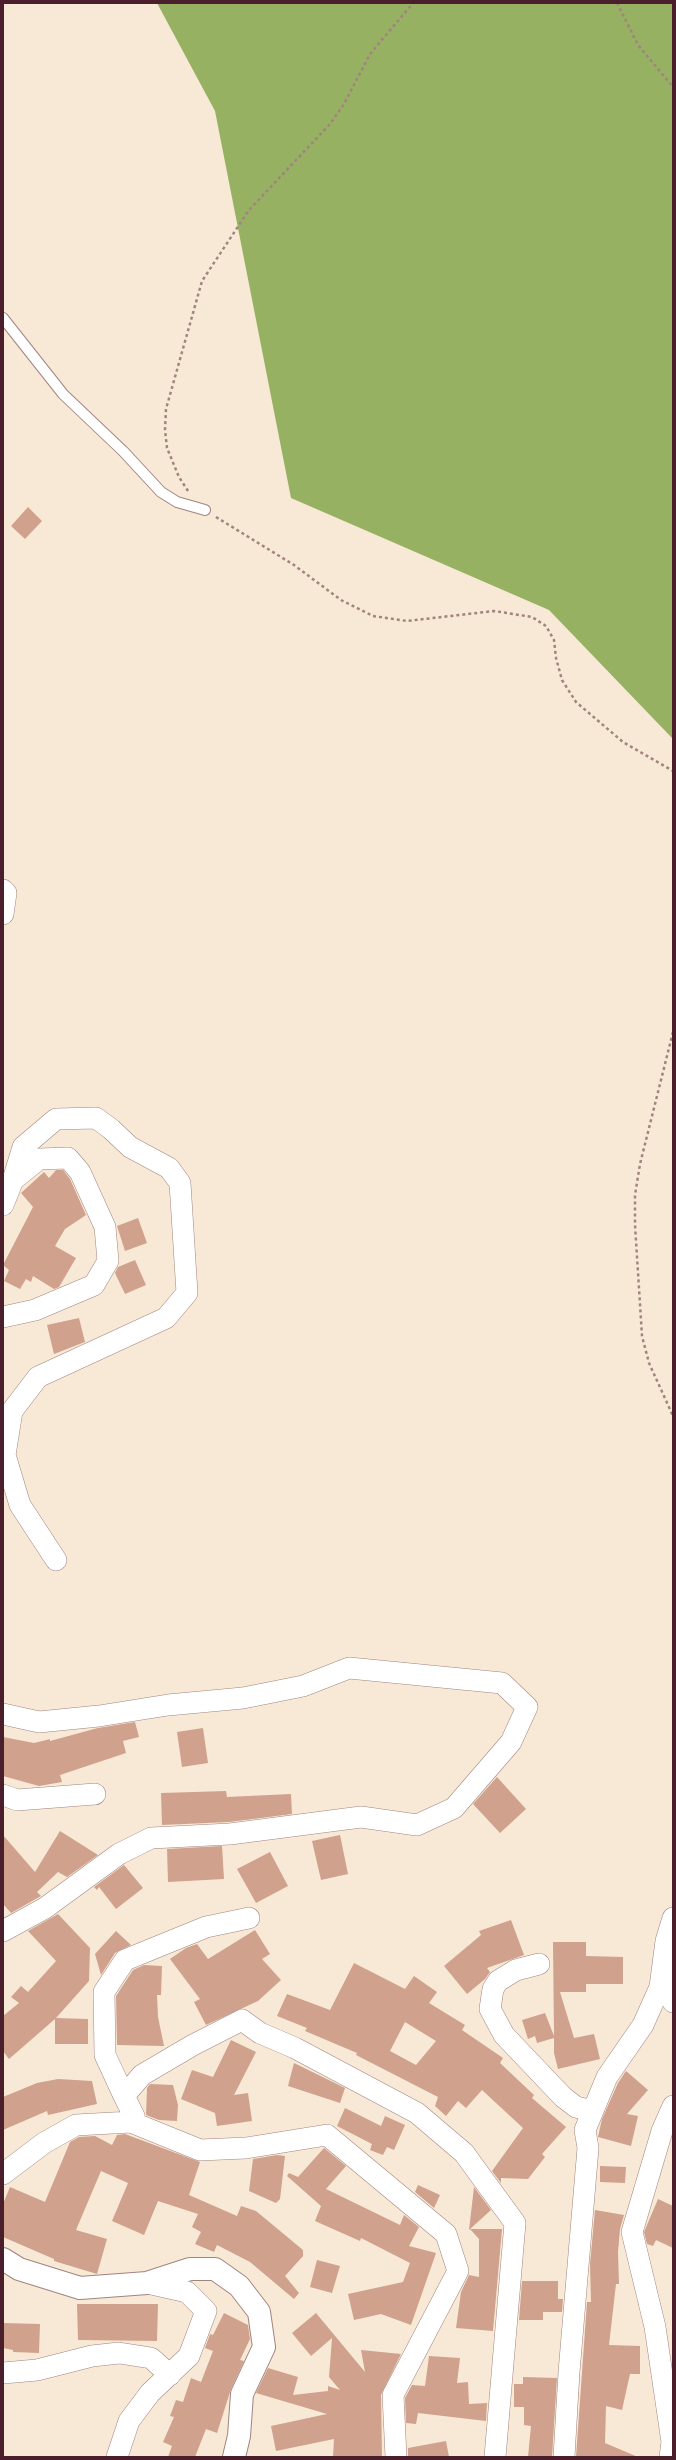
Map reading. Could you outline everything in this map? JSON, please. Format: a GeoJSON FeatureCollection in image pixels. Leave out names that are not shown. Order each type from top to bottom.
{"type":"FeatureCollection","features":[{"type":"Feature","properties":{"kind":"street"},"geometry":{"type":"LineString","coordinates":[[3,890],[6,893],[3,914]]}},
{"type":"Feature","properties":{"kind":"street"},"geometry":{"type":"LineString","coordinates":[[3,1205],[24,1147],[56,1119],[96,1118],[111,1129],[130,1147],[169,1168],[180,1184],[186,1293],[166,1318],[38,1377],[12,1411],[5,1455],[20,1505],[56,1560]]}},
{"type":"Feature","properties":{"kind":"street"},"geometry":{"type":"LineString","coordinates":[[3,1317],[35,1310],[94,1285],[108,1261],[105,1227],[80,1172],[68,1158],[39,1159],[13,1180]]}},
{"type":"Feature","properties":{"kind":"street"},"geometry":{"type":"LineString","coordinates":[[3,1714],[39,1722],[99,1716],[168,1705],[243,1698],[303,1686],[349,1668],[502,1683],[527,1707],[511,1742],[454,1808],[417,1825],[361,1817],[230,1834],[151,1838],[119,1854],[45,1908],[3,1931]]}},
{"type":"Feature","properties":{"kind":"street"},"geometry":{"type":"LineString","coordinates":[[3,1795],[17,1800],[94,1794]]}},
{"type":"Feature","properties":{"kind":"street"},"geometry":{"type":"LineString","coordinates":[[131,2122],[134,2116],[105,2055],[104,1992],[125,1960],[206,1927],[250,1918]]}},
{"type":"Feature","properties":{"kind":"street"},"geometry":{"type":"LineString","coordinates":[[564,2457],[569,2372],[588,2148],[585,2130],[607,2077],[643,2025],[663,1975],[666,1941],[673,1918]]}},
{"type":"Feature","properties":{"kind":"street"},"geometry":{"type":"LineString","coordinates":[[539,1964],[516,1970],[498,1980],[493,1989],[490,2009],[504,2035],[563,2097],[576,2107],[592,2111]]}},
{"type":"Feature","properties":{"kind":"street"},"geometry":{"type":"LineString","coordinates":[[663,1975],[673,2002]]}},
{"type":"Feature","properties":{"kind":"street"},"geometry":{"type":"LineString","coordinates":[[124,2096],[142,2075],[193,2045],[242,2020],[260,2033],[295,2048],[417,2113],[464,2153],[515,2223],[495,2457]]}},
{"type":"Feature","properties":{"kind":"street"},"geometry":{"type":"LineString","coordinates":[[670,2457],[672,2442],[655,2327],[632,2232],[662,2131],[673,2106]]}},
{"type":"Feature","properties":{"kind":"street"},"geometry":{"type":"LineString","coordinates":[[3,2174],[44,2143],[76,2125],[131,2122],[200,2150],[246,2148],[327,2135],[446,2234],[458,2271],[393,2395],[396,2457]]}},
{"type":"Feature","properties":{"kind":"street"},"geometry":{"type":"LineString","coordinates":[[3,2259],[19,2269],[80,2288],[147,2284],[187,2292],[206,2312],[189,2356],[150,2393],[129,2421],[117,2457]]}},
{"type":"Feature","properties":{"kind":"street"},"geometry":{"type":"LineString","coordinates":[[147,2284],[190,2269],[215,2269],[239,2286],[259,2312],[264,2347],[242,2394],[239,2436],[234,2457]]}},
{"type":"Feature","properties":{"kind":"street"},"geometry":{"type":"LineString","coordinates":[[3,2373],[37,2370],[92,2356],[118,2353],[151,2358],[170,2375]]}},
{"type":"Feature","properties":{"kind":"lane"},"geometry":{"type":"LineString","coordinates":[[3,318],[63,394],[123,451],[160,492],[177,502],[205,510]]}},
{"type":"Feature","properties":{"kind":"path"},"geometry":{"type":"LineString","coordinates":[[413,3],[370,54],[344,104],[330,124],[248,210],[202,281],[166,409],[165,430],[168,448],[179,477],[205,510],[294,565],[341,600],[373,616],[407,621],[494,611],[532,617],[546,626],[554,640],[556,658],[562,680],[576,702],[623,742],[673,771]]}},
{"type":"Feature","properties":{"kind":"path"},"geometry":{"type":"LineString","coordinates":[[617,3],[638,45],[673,87]]}},
{"type":"Feature","properties":{"kind":"path"},"geometry":{"type":"LineString","coordinates":[[673,1032],[640,1164],[635,1195],[635,1226],[642,1336],[649,1363],[673,1416]]}},
{"type":"Feature","properties":{"kind":"green space"},"geometry":{"type":"Polygon","coordinates":[[[157,3],[673,3],[673,739],[549,610],[291,498],[215,111],[157,3]]]}},
{"type":"Feature","properties":{"kind":"building"},"geometry":{"type":"Polygon","coordinates":[[[28,507],[42,521],[25,539],[11,526],[28,507]]]}},
{"type":"Feature","properties":{"kind":"building"},"geometry":{"type":"Polygon","coordinates":[[[56,1170],[63,1170],[70,1179],[86,1215],[65,1229],[55,1246],[76,1258],[59,1287],[54,1289],[33,1276],[31,1282],[26,1279],[20,1289],[4,1281],[9,1270],[3,1265],[33,1207],[21,1193],[44,1172],[49,1178],[56,1170]]]}},
{"type":"Feature","properties":{"kind":"building"},"geometry":{"type":"Polygon","coordinates":[[[138,1218],[147,1243],[125,1251],[117,1226],[138,1218]]]}},
{"type":"Feature","properties":{"kind":"building"},"geometry":{"type":"Polygon","coordinates":[[[135,1260],[146,1285],[125,1294],[115,1273],[118,1267],[135,1260]]]}},
{"type":"Feature","properties":{"kind":"building"},"geometry":{"type":"Polygon","coordinates":[[[79,1318],[85,1342],[54,1354],[47,1325],[79,1318]]]}},
{"type":"Feature","properties":{"kind":"building"},"geometry":{"type":"Polygon","coordinates":[[[135,1722],[139,1737],[123,1741],[126,1753],[60,1775],[62,1782],[39,1786],[3,1776],[3,1737],[34,1743],[50,1739],[50,1741],[98,1728],[135,1722]]]}},
{"type":"Feature","properties":{"kind":"building"},"geometry":{"type":"Polygon","coordinates":[[[203,1728],[208,1763],[182,1767],[177,1732],[203,1728]]]}},
{"type":"Feature","properties":{"kind":"building"},"geometry":{"type":"Polygon","coordinates":[[[497,1777],[526,1809],[500,1833],[473,1804],[497,1777]]]}},
{"type":"Feature","properties":{"kind":"building"},"geometry":{"type":"Polygon","coordinates":[[[226,1791],[227,1797],[291,1794],[292,1814],[229,1822],[162,1825],[161,1793],[226,1791]]]}},
{"type":"Feature","properties":{"kind":"building"},"geometry":{"type":"Polygon","coordinates":[[[60,1831],[98,1855],[67,1877],[58,1872],[37,1892],[41,1896],[11,1913],[3,1904],[3,1835],[35,1872],[60,1831]]]}},
{"type":"Feature","properties":{"kind":"building"},"geometry":{"type":"Polygon","coordinates":[[[340,1835],[348,1874],[321,1880],[312,1841],[340,1835]]]}},
{"type":"Feature","properties":{"kind":"building"},"geometry":{"type":"Polygon","coordinates":[[[222,1846],[224,1879],[168,1882],[167,1849],[222,1846]]]}},
{"type":"Feature","properties":{"kind":"building"},"geometry":{"type":"Polygon","coordinates":[[[270,1852],[288,1886],[256,1903],[237,1869],[270,1852]]]}},
{"type":"Feature","properties":{"kind":"building"},"geometry":{"type":"Polygon","coordinates":[[[124,1865],[143,1888],[116,1909],[99,1887],[97,1890],[94,1887],[124,1865]]]}},
{"type":"Feature","properties":{"kind":"building"},"geometry":{"type":"Polygon","coordinates":[[[58,1914],[90,1948],[89,1981],[56,2018],[88,2019],[88,2044],[55,2044],[55,2019],[9,2059],[3,2051],[3,2016],[19,2003],[11,1997],[21,1986],[28,1992],[56,1961],[28,1931],[58,1914]]]}},
{"type":"Feature","properties":{"kind":"building"},"geometry":{"type":"Polygon","coordinates":[[[511,1920],[524,1955],[487,1968],[490,1972],[485,1979],[467,1994],[444,1966],[481,1935],[479,1931],[511,1920]]]}},
{"type":"Feature","properties":{"kind":"building"},"geometry":{"type":"Polygon","coordinates":[[[255,1930],[270,1954],[262,1959],[281,1980],[258,2001],[206,2025],[194,2002],[200,1999],[170,1959],[186,1948],[197,1944],[208,1959],[255,1930]]]}},
{"type":"Feature","properties":{"kind":"building"},"geometry":{"type":"Polygon","coordinates":[[[116,1931],[131,1945],[115,1953],[101,1975],[95,1954],[116,1931]]]}},
{"type":"Feature","properties":{"kind":"building"},"geometry":{"type":"Polygon","coordinates":[[[553,1942],[586,1942],[586,1956],[623,1957],[623,1984],[586,1984],[586,1992],[560,1992],[574,2038],[594,2034],[600,2059],[558,2069],[554,2053],[554,2038],[537,2043],[535,2036],[528,2039],[522,2020],[545,2013],[554,2036],[553,1942]]]}},
{"type":"Feature","properties":{"kind":"building"},"geometry":{"type":"Polygon","coordinates":[[[354,1963],[405,1989],[414,1976],[437,1992],[429,2003],[465,2025],[462,2030],[503,2058],[500,2063],[534,2095],[532,2098],[566,2127],[542,2154],[545,2157],[528,2179],[501,2178],[501,2183],[492,2171],[523,2128],[482,2090],[466,2108],[458,2101],[446,2116],[435,2106],[438,2097],[356,2055],[357,2053],[305,2031],[307,2028],[277,2016],[287,1994],[330,2010],[354,1963]],[[405,2022],[390,2051],[416,2065],[436,2041],[405,2022]]]}},
{"type":"Feature","properties":{"kind":"building"},"geometry":{"type":"Polygon","coordinates":[[[144,1965],[162,1966],[161,1995],[157,1995],[158,2017],[164,2046],[117,2045],[116,1996],[133,1970],[144,1965]]]}},
{"type":"Feature","properties":{"kind":"building"},"geometry":{"type":"Polygon","coordinates":[[[231,2040],[256,2052],[234,2095],[248,2093],[252,2121],[217,2126],[215,2113],[181,2099],[192,2070],[213,2077],[231,2040]]]}},
{"type":"Feature","properties":{"kind":"building"},"geometry":{"type":"Polygon","coordinates":[[[294,2063],[345,2088],[340,2103],[288,2086],[294,2063]]]}},
{"type":"Feature","properties":{"kind":"building"},"geometry":{"type":"Polygon","coordinates":[[[626,2071],[648,2090],[627,2114],[638,2116],[631,2146],[598,2137],[602,2119],[618,2083],[626,2071]]]}},
{"type":"Feature","properties":{"kind":"building"},"geometry":{"type":"Polygon","coordinates":[[[58,2079],[92,2081],[97,2104],[48,2115],[47,2111],[3,2130],[3,2097],[37,2083],[58,2079]]]}},
{"type":"Feature","properties":{"kind":"building"},"geometry":{"type":"Polygon","coordinates":[[[150,2084],[173,2085],[178,2105],[177,2121],[159,2120],[146,2115],[147,2088],[150,2084]]]}},
{"type":"Feature","properties":{"kind":"building"},"geometry":{"type":"Polygon","coordinates":[[[345,2108],[381,2126],[385,2116],[405,2125],[394,2150],[387,2147],[383,2155],[370,2150],[372,2144],[337,2126],[345,2108]]]}},
{"type":"Feature","properties":{"kind":"building"},"geometry":{"type":"Polygon","coordinates":[[[125,2134],[200,2162],[189,2195],[237,2216],[241,2206],[256,2211],[303,2250],[303,2256],[285,2276],[299,2293],[294,2299],[250,2262],[217,2245],[214,2252],[195,2244],[201,2232],[192,2227],[198,2214],[158,2201],[144,2235],[112,2221],[128,2183],[101,2171],[76,2230],[107,2239],[97,2274],[54,2261],[54,2259],[3,2237],[3,2204],[10,2187],[45,2202],[70,2142],[79,2137],[95,2136],[112,2145],[117,2135],[125,2134]]]}},
{"type":"Feature","properties":{"kind":"building"},"geometry":{"type":"Polygon","coordinates":[[[324,2148],[346,2166],[326,2189],[400,2225],[404,2215],[419,2227],[409,2246],[436,2253],[411,2325],[381,2314],[354,2320],[348,2294],[403,2282],[410,2263],[361,2238],[360,2241],[315,2221],[321,2206],[287,2176],[289,2173],[298,2177],[324,2148]]]}},
{"type":"Feature","properties":{"kind":"building"},"geometry":{"type":"Polygon","coordinates":[[[277,2155],[285,2156],[280,2199],[276,2203],[249,2191],[253,2159],[277,2155]]]}},
{"type":"Feature","properties":{"kind":"building"},"geometry":{"type":"Polygon","coordinates":[[[600,2166],[626,2167],[625,2183],[600,2182],[600,2166]]]}},
{"type":"Feature","properties":{"kind":"building"},"geometry":{"type":"Polygon","coordinates":[[[418,2185],[440,2195],[434,2208],[415,2192],[418,2185]]]}},
{"type":"Feature","properties":{"kind":"building"},"geometry":{"type":"Polygon","coordinates":[[[474,2187],[491,2210],[469,2230],[474,2187]]]}},
{"type":"Feature","properties":{"kind":"building"},"geometry":{"type":"Polygon","coordinates":[[[658,2199],[673,2206],[673,2248],[656,2240],[653,2246],[647,2244],[644,2232],[658,2199]]]}},
{"type":"Feature","properties":{"kind":"building"},"geometry":{"type":"Polygon","coordinates":[[[595,2210],[624,2215],[620,2229],[618,2252],[619,2284],[616,2284],[609,2345],[640,2346],[640,2374],[630,2374],[622,2410],[606,2406],[605,2443],[638,2457],[576,2457],[587,2302],[591,2302],[590,2264],[595,2210]]]}},
{"type":"Feature","properties":{"kind":"building"},"geometry":{"type":"Polygon","coordinates":[[[470,2229],[502,2229],[493,2331],[456,2328],[461,2292],[469,2275],[479,2277],[479,2239],[470,2229]]]}},
{"type":"Feature","properties":{"kind":"building"},"geometry":{"type":"Polygon","coordinates":[[[317,2260],[340,2266],[332,2293],[310,2287],[317,2260]]]}},
{"type":"Feature","properties":{"kind":"building"},"geometry":{"type":"Polygon","coordinates":[[[522,2281],[558,2281],[558,2299],[563,2299],[562,2312],[543,2312],[543,2320],[519,2320],[522,2281]]]}},
{"type":"Feature","properties":{"kind":"building"},"geometry":{"type":"Polygon","coordinates":[[[77,2304],[158,2304],[157,2341],[78,2340],[77,2304]]]}},
{"type":"Feature","properties":{"kind":"building"},"geometry":{"type":"Polygon","coordinates":[[[224,2313],[248,2325],[250,2339],[240,2360],[244,2361],[231,2389],[217,2433],[206,2429],[195,2457],[168,2457],[172,2446],[163,2442],[174,2417],[170,2416],[176,2400],[183,2402],[191,2378],[201,2382],[213,2351],[205,2348],[210,2334],[213,2335],[224,2313]]]}},
{"type":"Feature","properties":{"kind":"building"},"geometry":{"type":"Polygon","coordinates":[[[316,2313],[365,2372],[361,2350],[401,2354],[381,2395],[382,2457],[333,2457],[334,2439],[276,2451],[271,2426],[327,2414],[256,2393],[268,2368],[298,2377],[293,2395],[328,2391],[328,2386],[340,2390],[329,2377],[332,2338],[311,2356],[292,2333],[316,2313]]]}},
{"type":"Feature","properties":{"kind":"building"},"geometry":{"type":"Polygon","coordinates":[[[3,2323],[40,2324],[39,2353],[13,2352],[13,2350],[3,2348],[3,2323]]]}},
{"type":"Feature","properties":{"kind":"building"},"geometry":{"type":"Polygon","coordinates":[[[429,2356],[460,2358],[457,2383],[468,2382],[469,2404],[487,2403],[486,2421],[418,2413],[416,2424],[406,2423],[405,2398],[412,2385],[425,2386],[429,2356]]]}},
{"type":"Feature","properties":{"kind":"building"},"geometry":{"type":"Polygon","coordinates":[[[523,2377],[557,2378],[552,2457],[528,2457],[531,2426],[524,2425],[524,2407],[514,2407],[514,2384],[523,2384],[523,2377]]]}},
{"type":"Feature","properties":{"kind":"building"},"geometry":{"type":"Polygon","coordinates":[[[446,2441],[449,2457],[408,2457],[408,2448],[446,2441]]]}}]}
